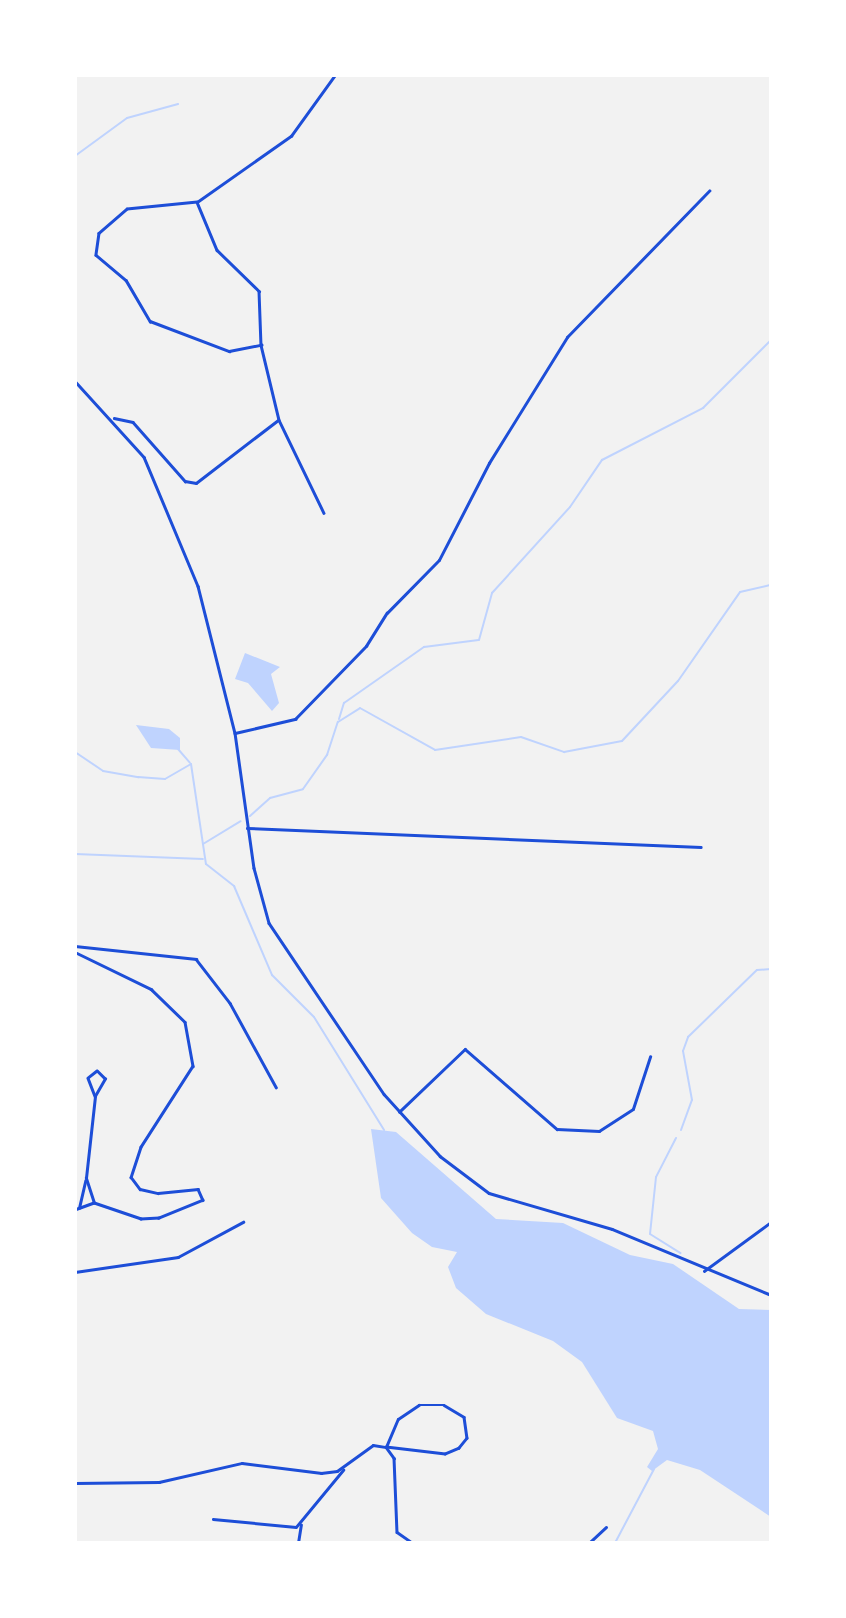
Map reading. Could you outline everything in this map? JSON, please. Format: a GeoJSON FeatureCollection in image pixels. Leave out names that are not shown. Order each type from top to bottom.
{"type":"FeatureCollection","features":[{"type":"Feature","properties":{"kind":"street"},"geometry":{"type":"LineString","coordinates":[[261,345],[229,351],[150,321],[126,280],[96,255],[99,233],[127,209],[197,202],[283,144],[335,75]]}},
{"type":"Feature","properties":{"kind":"street"},"geometry":{"type":"LineString","coordinates":[[235,733],[295,719],[366,646],[387,613],[439,560],[561,346],[709,191]]}},
{"type":"Feature","properties":{"kind":"street"},"geometry":{"type":"LineString","coordinates":[[197,202],[217,250],[259,291],[261,345],[279,420],[324,513]]}},
{"type":"Feature","properties":{"kind":"street"},"geometry":{"type":"LineString","coordinates":[[75,381],[114,418],[165,500],[198,586],[235,733],[247,828],[278,944],[399,1112],[458,1172],[489,1194],[612,1229],[704,1271],[771,1295]]}},
{"type":"Feature","properties":{"kind":"street"},"geometry":{"type":"LineString","coordinates":[[114,418],[133,422],[185,481],[196,483],[279,420]]}},
{"type":"Feature","properties":{"kind":"street"},"geometry":{"type":"LineString","coordinates":[[247,828],[701,847]]}},
{"type":"Feature","properties":{"kind":"street"},"geometry":{"type":"LineString","coordinates":[[75,946],[196,959],[230,1003],[276,1087]]}},
{"type":"Feature","properties":{"kind":"street"},"geometry":{"type":"LineString","coordinates":[[75,952],[169,1003],[192,1044],[186,1085],[141,1147],[131,1177],[140,1189],[158,1193],[198,1189],[203,1200],[176,1214],[141,1219],[94,1203],[77,1209]]}},
{"type":"Feature","properties":{"kind":"street"},"geometry":{"type":"LineString","coordinates":[[399,1112],[465,1049],[550,1123],[578,1133],[626,1116],[645,1081],[650,1057]]}},
{"type":"Feature","properties":{"kind":"street"},"geometry":{"type":"LineString","coordinates":[[77,1209],[86,1178],[95,1096],[105,1079],[97,1071],[88,1078],[95,1096]]}},
{"type":"Feature","properties":{"kind":"street"},"geometry":{"type":"LineString","coordinates":[[86,1178],[94,1203]]}},
{"type":"Feature","properties":{"kind":"street"},"geometry":{"type":"LineString","coordinates":[[75,1272],[178,1257],[243,1222]]}},
{"type":"Feature","properties":{"kind":"street"},"geometry":{"type":"LineString","coordinates":[[704,1271],[771,1222]]}},
{"type":"Feature","properties":{"kind":"street"},"geometry":{"type":"LineString","coordinates":[[298,1543],[301,1525],[345,1467],[373,1445],[386,1447],[445,1454],[458,1448],[468,1427],[456,1409],[419,1405],[398,1419],[386,1447]]}},
{"type":"Feature","properties":{"kind":"street"},"geometry":{"type":"LineString","coordinates":[[386,1447],[394,1458],[397,1532],[412,1543]]}},
{"type":"Feature","properties":{"kind":"street"},"geometry":{"type":"LineString","coordinates":[[75,1483],[159,1482],[242,1463],[300,1474],[345,1467]]}},
{"type":"Feature","properties":{"kind":"street"},"geometry":{"type":"LineString","coordinates":[[213,1518],[301,1525]]}},
{"type":"Feature","properties":{"kind":"street"},"geometry":{"type":"LineString","coordinates":[[589,1543],[606,1527]]}},
{"type":"Feature","properties":{"kind":"water"},"geometry":{"type":"Polygon","coordinates":[[[245,653],[280,667],[271,674],[279,703],[272,711],[248,683],[235,679],[245,653]]]}},
{"type":"Feature","properties":{"kind":"water"},"geometry":{"type":"Polygon","coordinates":[[[136,725],[169,729],[180,738],[180,750],[151,748],[136,725]]]}},
{"type":"Feature","properties":{"kind":"water"},"geometry":{"type":"Polygon","coordinates":[[[371,1129],[396,1132],[496,1219],[563,1223],[630,1255],[673,1264],[739,1309],[771,1310],[771,1517],[700,1470],[667,1460],[652,1471],[647,1467],[658,1449],[653,1431],[617,1418],[582,1362],[553,1341],[486,1314],[456,1288],[448,1267],[457,1252],[432,1247],[412,1233],[381,1198],[371,1129]]]}},
{"type":"Feature","properties":{"kind":"waterway"},"geometry":{"type":"LineString","coordinates":[[75,156],[127,118],[178,104]]}},
{"type":"Feature","properties":{"kind":"waterway"},"geometry":{"type":"LineString","coordinates":[[339,719],[344,703],[424,647],[479,640],[492,593],[570,507],[602,460],[703,408],[771,340]]}},
{"type":"Feature","properties":{"kind":"waterway"},"geometry":{"type":"LineString","coordinates":[[250,816],[270,798],[303,789],[327,755],[338,722],[360,708],[435,750],[521,737],[564,752],[622,741],[678,681],[740,592],[771,585]]}},
{"type":"Feature","properties":{"kind":"waterway"},"geometry":{"type":"LineString","coordinates":[[178,749],[190,763]]}},
{"type":"Feature","properties":{"kind":"waterway"},"geometry":{"type":"LineString","coordinates":[[75,752],[103,771],[138,777],[165,779],[191,764],[206,864],[234,886],[272,975],[314,1017],[384,1130]]}},
{"type":"Feature","properties":{"kind":"waterway"},"geometry":{"type":"LineString","coordinates":[[203,844],[241,821]]}},
{"type":"Feature","properties":{"kind":"waterway"},"geometry":{"type":"LineString","coordinates":[[75,854],[203,859]]}},
{"type":"Feature","properties":{"kind":"waterway"},"geometry":{"type":"LineString","coordinates":[[681,1130],[692,1100],[683,1051],[688,1037],[757,970],[771,969]]}},
{"type":"Feature","properties":{"kind":"waterway"},"geometry":{"type":"LineString","coordinates":[[676,1138],[656,1177],[650,1234],[680,1253]]}},
{"type":"Feature","properties":{"kind":"waterway"},"geometry":{"type":"LineString","coordinates":[[615,1543],[654,1469]]}}]}
